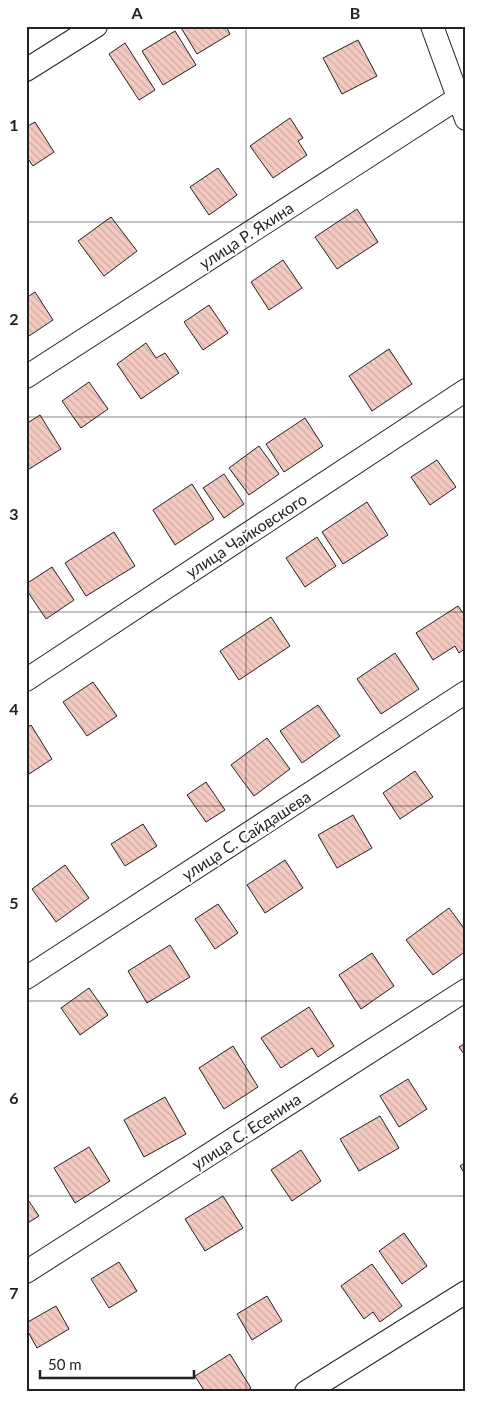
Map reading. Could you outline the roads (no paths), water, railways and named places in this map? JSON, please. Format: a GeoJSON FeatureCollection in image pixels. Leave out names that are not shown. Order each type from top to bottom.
{"type":"FeatureCollection","features":[{"type":"Feature","properties":{"kind":"street"},"geometry":{"type":"LineString","coordinates":[[26,70],[96,26]]}},
{"type":"Feature","properties":{"kind":"street"},"geometry":{"type":"LineString","coordinates":[[432,26],[463,103]]}},
{"type":"Feature","properties":{"kind":"street","name":"улица Р. Яхина"},"geometry":{"type":"LineString","coordinates":[[26,377],[463,103]]}},
{"type":"Feature","properties":{"kind":"street","name":"улица Чайковского"},"geometry":{"type":"LineString","coordinates":[[26,680],[466,390]]}},
{"type":"Feature","properties":{"kind":"street","name":"улица С. Сайдашева"},"geometry":{"type":"LineString","coordinates":[[26,978],[466,692]]}},
{"type":"Feature","properties":{"kind":"street","name":"улица С. Есенина"},"geometry":{"type":"LineString","coordinates":[[26,1272],[466,990]]}},
{"type":"Feature","properties":{"kind":"street"},"geometry":{"type":"LineString","coordinates":[[306,1392],[466,1292]]}}]}
